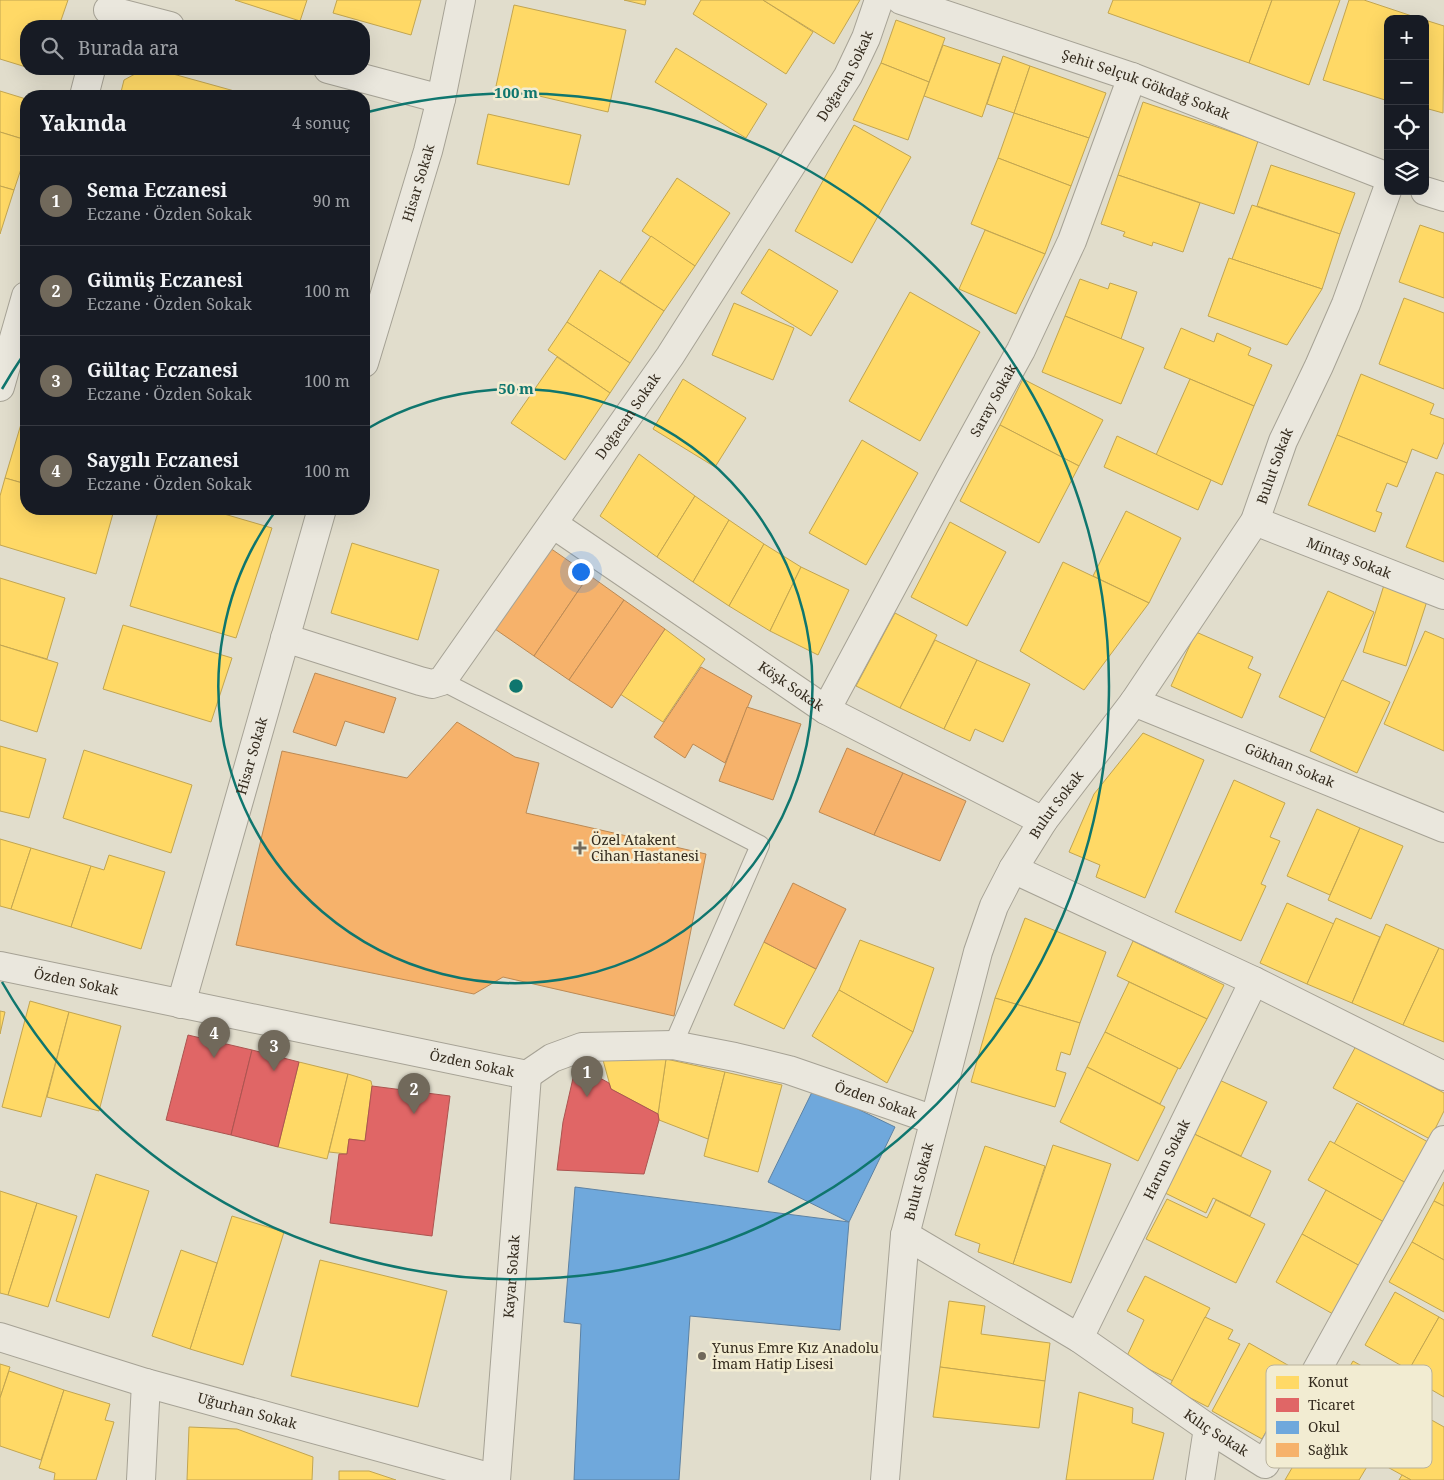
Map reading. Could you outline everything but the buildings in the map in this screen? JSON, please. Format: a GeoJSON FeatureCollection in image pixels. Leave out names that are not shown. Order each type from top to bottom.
{"type":"FeatureCollection","features":[{"type":"Feature","properties":{"kind":"street","name":"Hisar Sokak"},"geometry":{"type":"LineString","coordinates":[[370,343],[428,151],[441,99],[461,0]]}},
{"type":"Feature","properties":{"kind":"street","name":"Doğacan Sokak"},"geometry":{"type":"LineString","coordinates":[[442,681],[670,356],[848,76],[862,46],[879,0]]}},
{"type":"Feature","properties":{"kind":"street","name":"Şehit Selçuk Gökdağ Sokak"},"geometry":{"type":"LineString","coordinates":[[901,0],[1132,77],[1384,175]]}},
{"type":"Feature","properties":{"kind":"street"},"geometry":{"type":"LineString","coordinates":[[107,12],[143,20]]}},
{"type":"Feature","properties":{"kind":"street"},"geometry":{"type":"LineString","coordinates":[[86,90],[89,75]]}},
{"type":"Feature","properties":{"kind":"street"},"geometry":{"type":"LineString","coordinates":[[351,75],[441,99]]}},
{"type":"Feature","properties":{"kind":"street","name":"Saray Sokak"},"geometry":{"type":"LineString","coordinates":[[826,710],[1021,350],[1072,241],[1132,77]]}},
{"type":"Feature","properties":{"kind":"street"},"geometry":{"type":"LineString","coordinates":[[1429,192],[1444,197]]}},
{"type":"Feature","properties":{"kind":"street","name":"Bulut Sokak"},"geometry":{"type":"LineString","coordinates":[[885,1480],[906,1235],[978,952],[994,906],[1013,869],[1043,821],[1134,702],[1255,521],[1283,441],[1346,304],[1385,195]]}},
{"type":"Feature","properties":{"kind":"street"},"geometry":{"type":"LineString","coordinates":[[0,387],[20,317]]}},
{"type":"Feature","properties":{"kind":"street","name":"Hisar Sokak"},"geometry":{"type":"LineString","coordinates":[[181,1004],[320,515]]}},
{"type":"Feature","properties":{"kind":"street","name":"Mintaş Sokak"},"geometry":{"type":"LineString","coordinates":[[1255,521],[1444,595]]}},
{"type":"Feature","properties":{"kind":"street","name":"Köşk Sokak"},"geometry":{"type":"LineString","coordinates":[[553,524],[826,710],[1043,821]]}},
{"type":"Feature","properties":{"kind":"street"},"geometry":{"type":"LineString","coordinates":[[286,638],[420,681],[432,684],[442,681]]}},
{"type":"Feature","properties":{"kind":"street","name":"Gökhan Sokak"},"geometry":{"type":"LineString","coordinates":[[1134,702],[1444,828]]}},
{"type":"Feature","properties":{"kind":"street"},"geometry":{"type":"LineString","coordinates":[[1013,869],[1254,981],[1444,1076]]}},
{"type":"Feature","properties":{"kind":"street","name":"Özden Sokak"},"geometry":{"type":"LineString","coordinates":[[0,966],[527,1075],[552,1058],[582,1047],[673,1045],[789,1070],[934,1120]]}},
{"type":"Feature","properties":{"kind":"street","name":"Harun Sokak"},"geometry":{"type":"LineString","coordinates":[[1079,1338],[1254,981]]}},
{"type":"Feature","properties":{"kind":"street","name":"Kayar Sokak"},"geometry":{"type":"LineString","coordinates":[[496,1479],[527,1075]]}},
{"type":"Feature","properties":{"kind":"street","name":"Kılıç Sokak"},"geometry":{"type":"LineString","coordinates":[[1320,1365],[1444,1140]]}},
{"type":"Feature","properties":{"kind":"street","name":"Kılıç Sokak"},"geometry":{"type":"LineString","coordinates":[[906,1235],[1079,1338],[1208,1428],[1265,1464],[1266,1462]]}},
{"type":"Feature","properties":{"kind":"street","name":"Uğurhan Sokak"},"geometry":{"type":"LineString","coordinates":[[0,1337],[146,1382],[496,1479]]}},
{"type":"Feature","properties":{"kind":"street"},"geometry":{"type":"LineString","coordinates":[[141,1480],[146,1382]]}},
{"type":"Feature","properties":{"kind":"street"},"geometry":{"type":"LineString","coordinates":[[1200,1480],[1208,1428]]}},
{"type":"Feature","properties":{"kind":"lane"},"geometry":{"type":"LineString","coordinates":[[442,681],[760,845],[673,1045]]}},
{"type":"Feature","properties":{"kind":"place","name":"Özel Atakent Cihan Hastanesi"},"geometry":{"type":"Point","coordinates":[580,848]}},
{"type":"Feature","properties":{"kind":"place","name":"Saygılı Eczanesi"},"geometry":{"type":"Point","coordinates":[214,1058]}},
{"type":"Feature","properties":{"kind":"place","name":"Gültaç Eczanesi"},"geometry":{"type":"Point","coordinates":[274,1071]}},
{"type":"Feature","properties":{"kind":"place","name":"Sema Eczanesi"},"geometry":{"type":"Point","coordinates":[587,1097]}},
{"type":"Feature","properties":{"kind":"place","name":"Gümüş Eczanesi"},"geometry":{"type":"Point","coordinates":[414,1114]}},
{"type":"Feature","properties":{"kind":"place","name":"Yunus Emre Kız Anadolu İmam Hatip Lisesi"},"geometry":{"type":"Point","coordinates":[702,1356]}}]}
